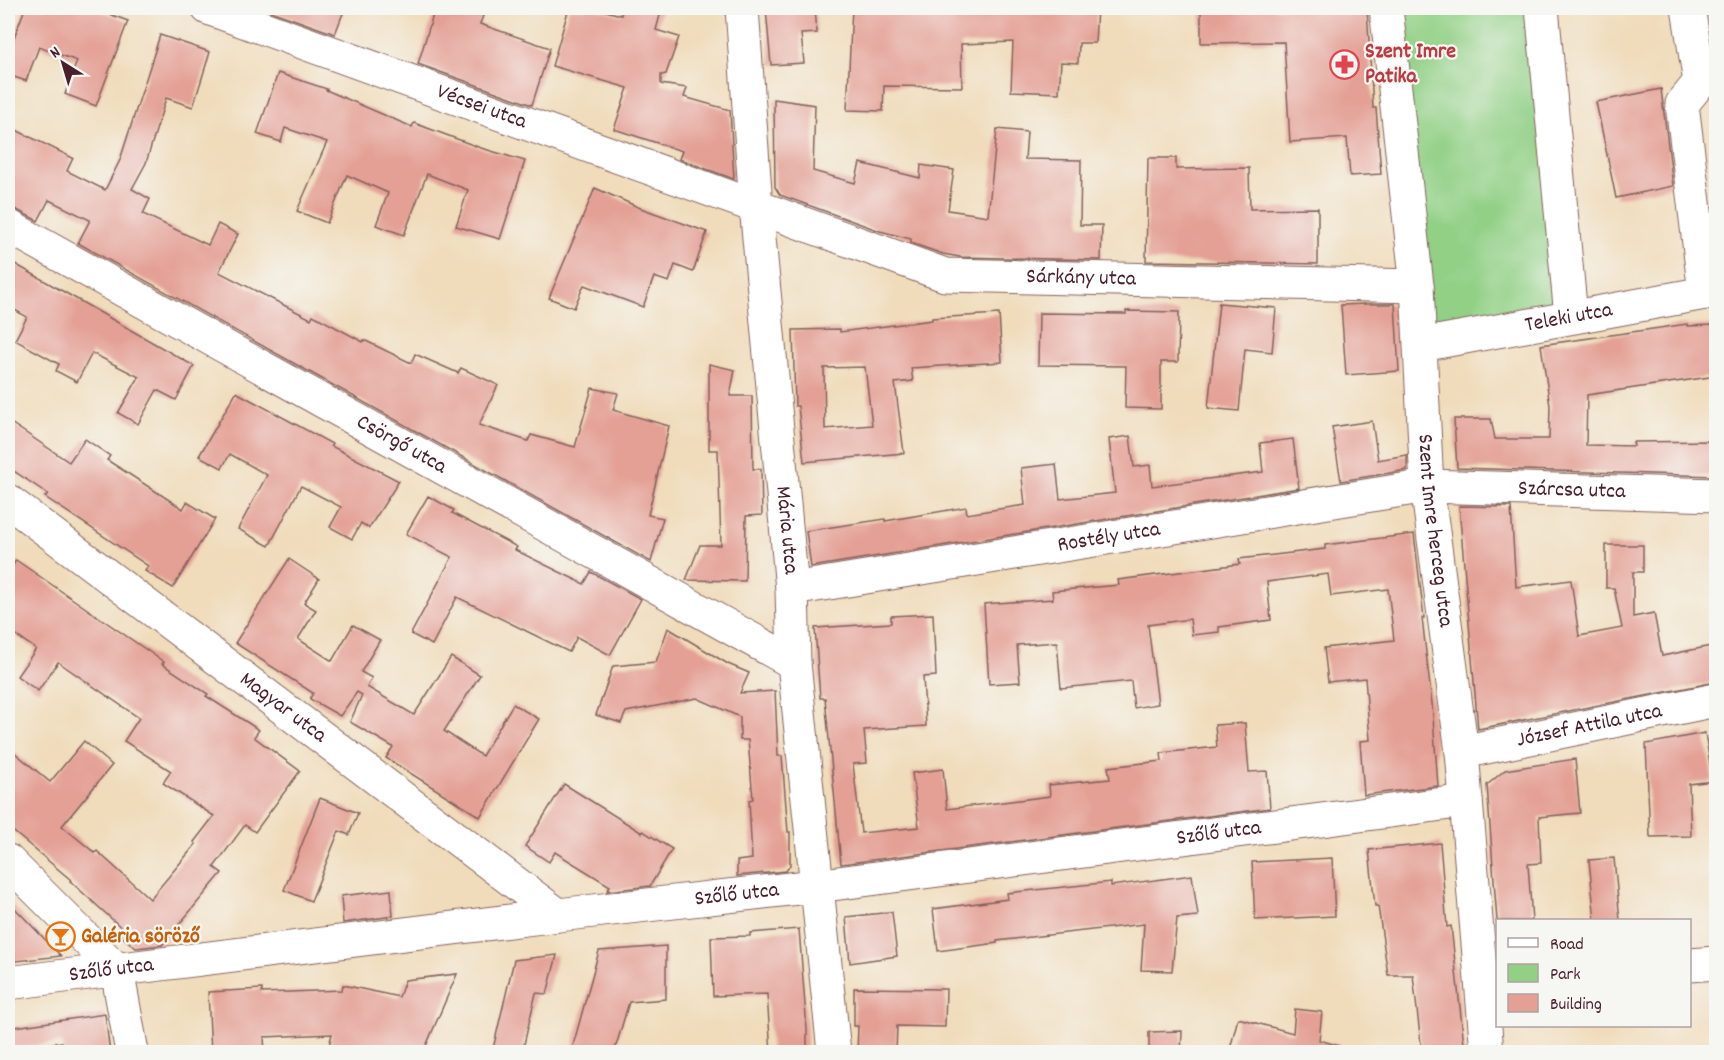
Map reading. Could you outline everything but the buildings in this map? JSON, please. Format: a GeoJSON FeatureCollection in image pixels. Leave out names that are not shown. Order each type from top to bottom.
{"type":"FeatureCollection","features":[{"type":"Feature","properties":{"kind":"street","name":"Vécsei utca"},"geometry":{"type":"LineString","coordinates":[[208,8],[756,206]]}},
{"type":"Feature","properties":{"kind":"street","name":"Mária utca"},"geometry":{"type":"LineString","coordinates":[[742,8],[756,206],[792,589],[794,663],[834,1053]]}},
{"type":"Feature","properties":{"kind":"street","name":"Szent Imre herceg utca"},"geometry":{"type":"LineString","coordinates":[[1386,8],[1417,286],[1427,486],[1489,982],[1487,1053]]}},
{"type":"Feature","properties":{"kind":"street"},"geometry":{"type":"LineString","coordinates":[[1542,8],[1571,317]]}},
{"type":"Feature","properties":{"kind":"street"},"geometry":{"type":"LineString","coordinates":[[1688,8],[1708,85],[1682,104],[1711,292]]}},
{"type":"Feature","properties":{"kind":"street","name":"Sárkány utca"},"geometry":{"type":"LineString","coordinates":[[756,206],[945,275],[1417,286]]}},
{"type":"Feature","properties":{"kind":"street","name":"Csörgő utca"},"geometry":{"type":"LineString","coordinates":[[8,226],[794,663]]}},
{"type":"Feature","properties":{"kind":"street","name":"Teleki utca"},"geometry":{"type":"LineString","coordinates":[[1421,345],[1711,292]]}},
{"type":"Feature","properties":{"kind":"street","name":"Rostély utca"},"geometry":{"type":"LineString","coordinates":[[792,589],[1427,486]]}},
{"type":"Feature","properties":{"kind":"street","name":"Szárcsa utca"},"geometry":{"type":"LineString","coordinates":[[1427,486],[1716,495]]}},
{"type":"Feature","properties":{"kind":"street","name":"Magyar utca"},"geometry":{"type":"LineString","coordinates":[[8,501],[558,915]]}},
{"type":"Feature","properties":{"kind":"street","name":"József Attila utca"},"geometry":{"type":"LineString","coordinates":[[1462,752],[1716,700]]}},
{"type":"Feature","properties":{"kind":"street","name":"Szőlő utca"},"geometry":{"type":"LineString","coordinates":[[8,983],[558,915],[816,886],[1466,801]]}},
{"type":"Feature","properties":{"kind":"street"},"geometry":{"type":"LineString","coordinates":[[8,861],[117,970],[132,1053]]}},
{"type":"Feature","properties":{"kind":"street"},"geometry":{"type":"LineString","coordinates":[[1691,965],[1716,963]]}},
{"type":"Feature","properties":{"kind":"green space"},"geometry":{"type":"Polygon","coordinates":[[[1386,8],[1542,8],[1571,317],[1421,345],[1386,8]]]}},
{"type":"Feature","properties":{"kind":"place","name":"Szent Imre Patika"},"geometry":{"type":"Point","coordinates":[1344,65]}},
{"type":"Feature","properties":{"kind":"place","name":"Galéria söröző"},"geometry":{"type":"Point","coordinates":[60,937]}}]}
